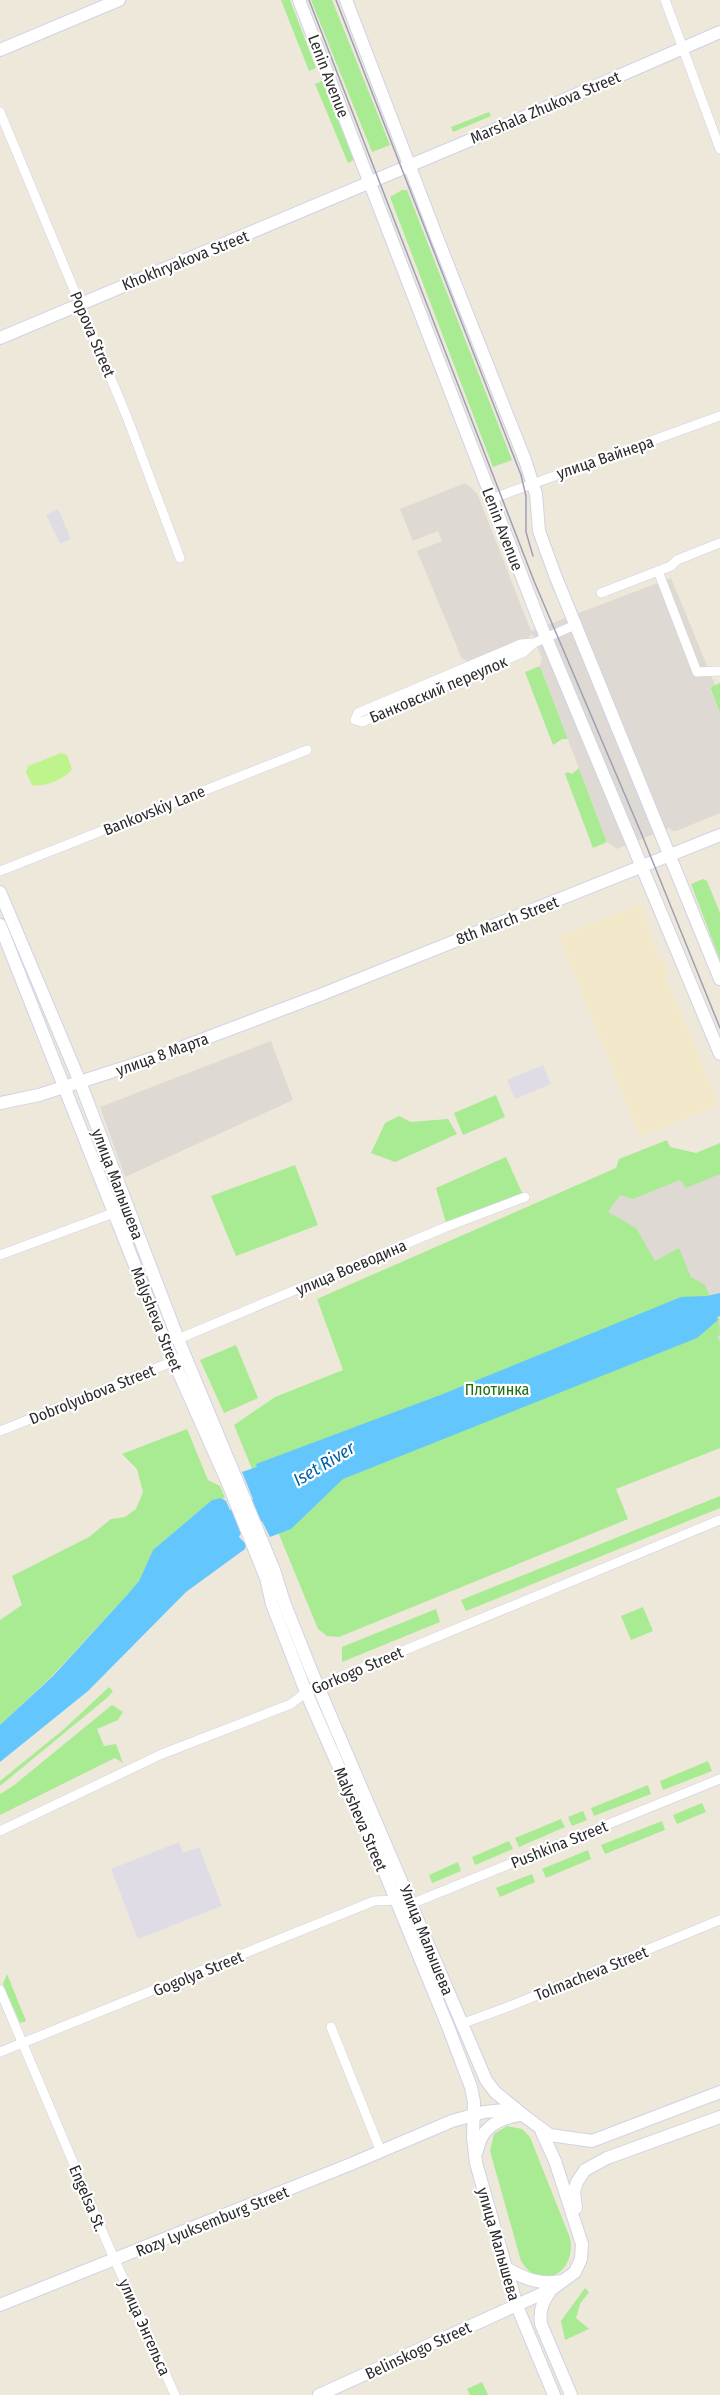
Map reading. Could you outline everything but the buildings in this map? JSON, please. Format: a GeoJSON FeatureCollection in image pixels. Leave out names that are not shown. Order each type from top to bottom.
{"type":"FeatureCollection","features":[{"type":"Feature","properties":{"kind":"main road"},"geometry":{"type":"LineString","coordinates":[[0,50],[119,0]]}},
{"type":"Feature","properties":{"kind":"main road","name":"Lenin Avenue"},"geometry":{"type":"LineString","coordinates":[[299,0],[546,638],[720,1054]]}},
{"type":"Feature","properties":{"kind":"main road","name":"Lenin Avenue"},"geometry":{"type":"LineString","coordinates":[[346,0],[533,483],[539,531],[575,625],[720,979]]}},
{"type":"Feature","properties":{"kind":"main road","name":"Marshala Zhukova Street"},"geometry":{"type":"LineString","coordinates":[[370,182],[720,32]]}},
{"type":"Feature","properties":{"kind":"main road","name":"Khokhryakova Street"},"geometry":{"type":"LineString","coordinates":[[0,338],[370,182]]}},
{"type":"Feature","properties":{"kind":"main road"},"geometry":{"type":"LineString","coordinates":[[642,866],[720,834]]}},
{"type":"Feature","properties":{"kind":"main road","name":"улица 8 Марта"},"geometry":{"type":"LineString","coordinates":[[0,1103],[39,1095],[151,1059],[267,1016],[642,866]]}},
{"type":"Feature","properties":{"kind":"main road","name":"улица Малышева"},"geometry":{"type":"LineString","coordinates":[[0,892],[80,1082],[178,1339],[179,1359]]}},
{"type":"Feature","properties":{"kind":"main road"},"geometry":{"type":"LineString","coordinates":[[0,925],[64,1087]]}},
{"type":"Feature","properties":{"kind":"main road","name":"Malysheva Street"},"geometry":{"type":"LineString","coordinates":[[64,1087],[115,1213],[259,1548],[306,1692],[406,1923]]}},
{"type":"Feature","properties":{"kind":"main road"},"geometry":{"type":"LineString","coordinates":[[259,1548],[274,1570],[284,1602],[318,1686]]}},
{"type":"Feature","properties":{"kind":"main road","name":"Улица Малышева"},"geometry":{"type":"LineString","coordinates":[[318,1686],[486,2080],[495,2092],[542,2130]]}},
{"type":"Feature","properties":{"kind":"main road","name":"улица Малышева"},"geometry":{"type":"LineString","coordinates":[[406,1923],[471,2087],[474,2102],[476,2163],[518,2306],[554,2395]]}},
{"type":"Feature","properties":{"kind":"main road"},"geometry":{"type":"LineString","coordinates":[[542,2130],[550,2135],[592,2141],[720,2092]]}},
{"type":"Feature","properties":{"kind":"main road","name":"Rozy Lyuksemburg Street"},"geometry":{"type":"LineString","coordinates":[[0,2305],[381,2152],[452,2121],[504,2110],[523,2115]]}},
{"type":"Feature","properties":{"kind":"main road"},"geometry":{"type":"LineString","coordinates":[[476,2163],[479,2140],[490,2125],[509,2117],[523,2115]]}},
{"type":"Feature","properties":{"kind":"main road"},"geometry":{"type":"LineString","coordinates":[[578,2230],[574,2191],[585,2170],[607,2158],[720,2116]]}},
{"type":"Feature","properties":{"kind":"main road"},"geometry":{"type":"LineString","coordinates":[[508,2269],[522,2277],[542,2282],[556,2282],[568,2277],[578,2267],[583,2251],[555,2162],[542,2130]]}},
{"type":"Feature","properties":{"kind":"main road","name":"Belinskogo Street"},"geometry":{"type":"LineString","coordinates":[[319,2395],[518,2306],[552,2289],[568,2277]]}},
{"type":"Feature","properties":{"kind":"main road","name":"улица Малышева"},"geometry":{"type":"LineString","coordinates":[[552,2289],[543,2300],[541,2324],[571,2395]]}},
{"type":"Feature","properties":{"kind":"street"},"geometry":{"type":"LineString","coordinates":[[665,0],[720,149]]}},
{"type":"Feature","properties":{"kind":"street","name":"Popova Street"},"geometry":{"type":"LineString","coordinates":[[0,112],[136,438],[180,558]]}},
{"type":"Feature","properties":{"kind":"street","name":"улица Вайнера"},"geometry":{"type":"LineString","coordinates":[[491,499],[720,416]]}},
{"type":"Feature","properties":{"kind":"street"},"geometry":{"type":"LineString","coordinates":[[601,593],[671,566],[677,560],[720,543]]}},
{"type":"Feature","properties":{"kind":"street"},"geometry":{"type":"LineString","coordinates":[[658,571],[697,672],[720,671]]}},
{"type":"Feature","properties":{"kind":"street","name":"Банковский переулок"},"geometry":{"type":"LineString","coordinates":[[534,643],[521,644],[403,693],[358,713],[355,720],[362,722],[524,651],[534,643],[575,625]]}},
{"type":"Feature","properties":{"kind":"street","name":"Bankovskiy Lane"},"geometry":{"type":"LineString","coordinates":[[0,871],[307,750]]}},
{"type":"Feature","properties":{"kind":"street","name":"улица Воеводина"},"geometry":{"type":"LineString","coordinates":[[178,1339],[446,1227],[525,1197]]}},
{"type":"Feature","properties":{"kind":"street"},"geometry":{"type":"LineString","coordinates":[[0,1255],[127,1208]]}},
{"type":"Feature","properties":{"kind":"street","name":"Dobrolyubova Street"},"geometry":{"type":"LineString","coordinates":[[0,1431],[179,1359]]}},
{"type":"Feature","properties":{"kind":"street","name":"Gorkogo Street"},"geometry":{"type":"LineString","coordinates":[[0,1831],[162,1754],[291,1704],[318,1686],[720,1520]]}},
{"type":"Feature","properties":{"kind":"street","name":"Pushkina Street"},"geometry":{"type":"LineString","coordinates":[[411,1904],[720,1779]]}},
{"type":"Feature","properties":{"kind":"street"},"geometry":{"type":"LineString","coordinates":[[396,1900],[411,1904],[406,1923]]}},
{"type":"Feature","properties":{"kind":"street","name":"Gogolya Street"},"geometry":{"type":"LineString","coordinates":[[0,2052],[374,1901],[396,1900]]}},
{"type":"Feature","properties":{"kind":"street","name":"Tolmacheva Street"},"geometry":{"type":"LineString","coordinates":[[461,2024],[720,1920]]}},
{"type":"Feature","properties":{"kind":"street"},"geometry":{"type":"LineString","coordinates":[[0,1990],[21,2044]]}},
{"type":"Feature","properties":{"kind":"street"},"geometry":{"type":"LineString","coordinates":[[331,2026],[381,2152]]}},
{"type":"Feature","properties":{"kind":"street","name":"Engelsa St."},"geometry":{"type":"LineString","coordinates":[[21,2044],[115,2260]]}},
{"type":"Feature","properties":{"kind":"street","name":"улица Энгельса"},"geometry":{"type":"LineString","coordinates":[[115,2260],[175,2395]]}},
{"type":"Feature","properties":{"kind":"shaded area"},"geometry":{"type":"Polygon","coordinates":[[[465,483],[477,493],[531,631],[671,578],[715,685],[710,688],[720,713],[720,813],[676,831],[669,828],[617,849],[607,842],[540,666],[542,658],[532,634],[527,639],[473,663],[462,659],[417,551],[442,541],[438,531],[413,541],[400,509],[465,483]]]}},
{"type":"Feature","properties":{"kind":"shaded area"},"geometry":{"type":"Polygon","coordinates":[[[58,509],[71,539],[60,544],[46,515],[58,509]]]}},
{"type":"Feature","properties":{"kind":"shaded area"},"geometry":{"type":"Polygon","coordinates":[[[641,904],[659,959],[663,958],[669,976],[666,978],[688,1031],[690,1031],[718,1105],[640,1137],[559,936],[641,904]]]}},
{"type":"Feature","properties":{"kind":"shaded area"},"geometry":{"type":"Polygon","coordinates":[[[271,1041],[293,1100],[125,1177],[100,1107],[271,1041]]]}},
{"type":"Feature","properties":{"kind":"shaded area"},"geometry":{"type":"Polygon","coordinates":[[[543,1065],[551,1084],[515,1099],[507,1080],[543,1065]]]}},
{"type":"Feature","properties":{"kind":"shaded area"},"geometry":{"type":"Polygon","coordinates":[[[720,1174],[720,1335],[719,1320],[705,1285],[691,1277],[679,1248],[655,1261],[636,1228],[608,1212],[620,1195],[633,1199],[680,1180],[686,1188],[720,1174]]]}},
{"type":"Feature","properties":{"kind":"shaded area"},"geometry":{"type":"Polygon","coordinates":[[[179,1842],[183,1853],[199,1847],[222,1906],[138,1939],[111,1869],[179,1842]]]}},
{"type":"Feature","properties":{"kind":"green space"},"geometry":{"type":"Polygon","coordinates":[[[281,0],[290,0],[316,68],[309,71],[281,0]]]}},
{"type":"Feature","properties":{"kind":"green space"},"geometry":{"type":"Polygon","coordinates":[[[311,0],[332,0],[390,145],[372,152],[311,0]]]}},
{"type":"Feature","properties":{"kind":"green space"},"geometry":{"type":"Polygon","coordinates":[[[322,81],[354,160],[348,163],[315,84],[322,81]]]}},
{"type":"Feature","properties":{"kind":"green space"},"geometry":{"type":"Polygon","coordinates":[[[489,112],[491,116],[453,132],[451,127],[489,112]]]}},
{"type":"Feature","properties":{"kind":"green space"},"geometry":{"type":"Polygon","coordinates":[[[402,190],[407,190],[512,460],[493,467],[390,197],[402,190]]]}},
{"type":"Feature","properties":{"kind":"green space"},"geometry":{"type":"Polygon","coordinates":[[[540,666],[568,739],[562,739],[553,745],[525,672],[540,666]]]}},
{"type":"Feature","properties":{"kind":"green space"},"geometry":{"type":"Polygon","coordinates":[[[720,683],[720,713],[710,687],[720,683]]]}},
{"type":"Feature","properties":{"kind":"green space"},"geometry":{"type":"Polygon","coordinates":[[[61,753],[67,755],[72,769],[69,773],[47,784],[32,785],[26,772],[28,766],[61,753]]]}},
{"type":"Feature","properties":{"kind":"green space"},"geometry":{"type":"Polygon","coordinates":[[[579,768],[607,842],[593,848],[565,774],[568,772],[572,774],[579,768]]]}},
{"type":"Feature","properties":{"kind":"green space"},"geometry":{"type":"Polygon","coordinates":[[[703,879],[707,881],[720,913],[720,960],[691,884],[703,879]]]}},
{"type":"Feature","properties":{"kind":"green space"},"geometry":{"type":"Polygon","coordinates":[[[496,1095],[505,1117],[463,1135],[454,1113],[496,1095]]]}},
{"type":"Feature","properties":{"kind":"green space"},"geometry":{"type":"Polygon","coordinates":[[[399,1116],[411,1122],[448,1119],[457,1134],[395,1162],[371,1153],[385,1123],[399,1116]]]}},
{"type":"Feature","properties":{"kind":"green space","name":"Плотинка"},"geometry":{"type":"Polygon","coordinates":[[[667,1140],[670,1147],[696,1153],[720,1143],[720,1448],[616,1489],[628,1519],[339,1637],[327,1636],[318,1629],[234,1425],[275,1397],[343,1370],[317,1299],[616,1168],[619,1159],[667,1140]]]}},
{"type":"Feature","properties":{"kind":"green space"},"geometry":{"type":"Polygon","coordinates":[[[506,1157],[523,1195],[446,1223],[436,1188],[506,1157]]]}},
{"type":"Feature","properties":{"kind":"green space"},"geometry":{"type":"Polygon","coordinates":[[[295,1165],[318,1225],[236,1256],[211,1196],[295,1165]]]}},
{"type":"Feature","properties":{"kind":"green space"},"geometry":{"type":"Polygon","coordinates":[[[236,1345],[258,1398],[224,1413],[200,1360],[236,1345]]]}},
{"type":"Feature","properties":{"kind":"green space"},"geometry":{"type":"Polygon","coordinates":[[[187,1429],[208,1480],[220,1486],[225,1498],[212,1500],[153,1550],[139,1581],[127,1595],[52,1676],[0,1725],[0,1620],[22,1605],[12,1576],[89,1537],[111,1519],[125,1517],[136,1509],[143,1492],[137,1469],[122,1454],[187,1429]]]}},
{"type":"Feature","properties":{"kind":"green space"},"geometry":{"type":"Polygon","coordinates":[[[720,1496],[720,1508],[466,1611],[461,1600],[720,1496]]]}},
{"type":"Feature","properties":{"kind":"green space"},"geometry":{"type":"Polygon","coordinates":[[[643,1607],[653,1631],[631,1640],[621,1616],[643,1607]]]}},
{"type":"Feature","properties":{"kind":"green space"},"geometry":{"type":"Polygon","coordinates":[[[436,1609],[440,1622],[342,1662],[342,1647],[436,1609]]]}},
{"type":"Feature","properties":{"kind":"green space"},"geometry":{"type":"Polygon","coordinates":[[[109,1687],[113,1691],[108,1697],[0,1786],[0,1781],[63,1730],[109,1687]]]}},
{"type":"Feature","properties":{"kind":"green space"},"geometry":{"type":"Polygon","coordinates":[[[112,1705],[123,1712],[118,1720],[97,1729],[104,1746],[116,1744],[123,1763],[115,1758],[0,1815],[0,1794],[13,1786],[112,1705]]]}},
{"type":"Feature","properties":{"kind":"green space"},"geometry":{"type":"Polygon","coordinates":[[[708,1761],[712,1771],[663,1790],[660,1781],[708,1761]]]}},
{"type":"Feature","properties":{"kind":"green space"},"geometry":{"type":"Polygon","coordinates":[[[648,1785],[651,1794],[594,1816],[591,1808],[648,1785]]]}},
{"type":"Feature","properties":{"kind":"green space"},"geometry":{"type":"Polygon","coordinates":[[[702,1803],[706,1812],[677,1824],[673,1815],[702,1803]]]}},
{"type":"Feature","properties":{"kind":"green space"},"geometry":{"type":"Polygon","coordinates":[[[583,1811],[587,1820],[572,1826],[568,1817],[583,1811]]]}},
{"type":"Feature","properties":{"kind":"green space"},"geometry":{"type":"Polygon","coordinates":[[[561,1819],[565,1827],[519,1847],[515,1838],[561,1819]]]}},
{"type":"Feature","properties":{"kind":"green space"},"geometry":{"type":"Polygon","coordinates":[[[662,1821],[665,1830],[605,1854],[601,1845],[662,1821]]]}},
{"type":"Feature","properties":{"kind":"green space"},"geometry":{"type":"Polygon","coordinates":[[[509,1841],[513,1849],[475,1865],[472,1857],[509,1841]]]}},
{"type":"Feature","properties":{"kind":"green space"},"geometry":{"type":"Polygon","coordinates":[[[588,1850],[591,1859],[546,1878],[542,1869],[588,1850]]]}},
{"type":"Feature","properties":{"kind":"green space"},"geometry":{"type":"Polygon","coordinates":[[[458,1862],[461,1871],[432,1883],[429,1875],[458,1862]]]}},
{"type":"Feature","properties":{"kind":"green space"},"geometry":{"type":"Polygon","coordinates":[[[532,1874],[535,1882],[500,1897],[496,1888],[532,1874]]]}},
{"type":"Feature","properties":{"kind":"green space"},"geometry":{"type":"Polygon","coordinates":[[[7,1974],[26,2021],[20,2023],[3,1984],[7,1974]]]}},
{"type":"Feature","properties":{"kind":"green space"},"geometry":{"type":"Polygon","coordinates":[[[507,2126],[522,2129],[530,2137],[570,2238],[571,2250],[568,2261],[555,2275],[538,2276],[529,2271],[521,2261],[490,2151],[494,2134],[507,2126]]]}},
{"type":"Feature","properties":{"kind":"green space"},"geometry":{"type":"Polygon","coordinates":[[[585,2288],[589,2292],[580,2304],[576,2318],[589,2329],[565,2340],[561,2321],[585,2288]]]}},
{"type":"Feature","properties":{"kind":"green space"},"geometry":{"type":"Polygon","coordinates":[[[482,2382],[488,2395],[470,2395],[467,2389],[482,2382]]]}},
{"type":"Feature","properties":{"kind":"water","name":"Iset River"},"geometry":{"type":"Polygon","coordinates":[[[720,1293],[718,1320],[697,1338],[343,1479],[291,1529],[270,1537],[262,1521],[241,1533],[239,1537],[246,1544],[245,1549],[186,1592],[88,1691],[0,1762],[0,1725],[53,1676],[127,1595],[139,1581],[153,1550],[212,1500],[221,1498],[226,1501],[230,1510],[253,1499],[242,1472],[257,1467],[256,1464],[443,1394],[681,1297],[720,1293]]]}},
{"type":"Feature","properties":{"kind":"tram line"},"geometry":{"type":"LineString","coordinates":[[309,0],[534,581],[642,835],[720,1028]]}},
{"type":"Feature","properties":{"kind":"tram line"},"geometry":{"type":"LineString","coordinates":[[336,0],[521,475],[526,496],[526,532],[533,556]]}}]}
